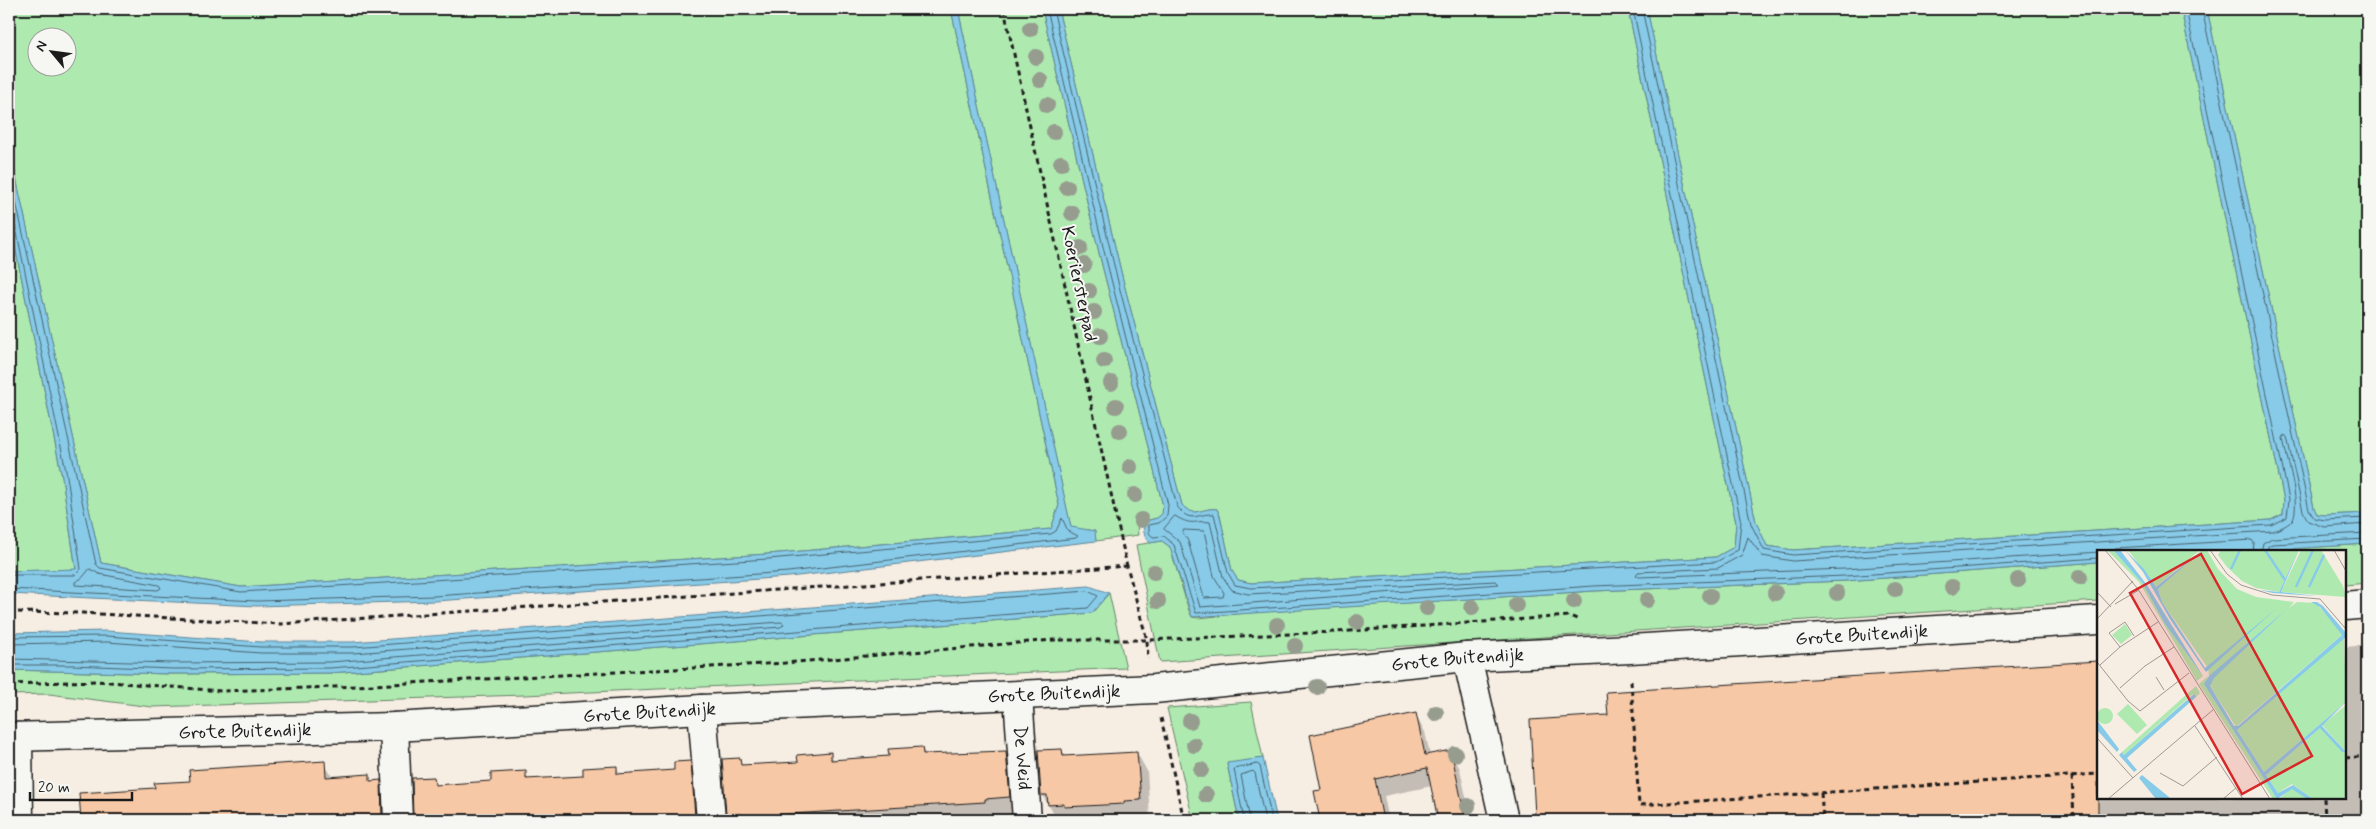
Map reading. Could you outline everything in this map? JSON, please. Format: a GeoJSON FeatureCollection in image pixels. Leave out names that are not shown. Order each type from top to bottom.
{"type":"FeatureCollection","features":[{"type":"Feature","properties":{"kind":"street"},"geometry":{"type":"LineString","coordinates":[[2346,606],[2367,604]]}},
{"type":"Feature","properties":{"kind":"street","name":"Grote Buitendijk"},"geometry":{"type":"LineString","coordinates":[[13,737],[394,727],[702,709],[1154,689],[1467,657],[1630,649],[2097,620]]}},
{"type":"Feature","properties":{"kind":"street"},"geometry":{"type":"LineString","coordinates":[[1467,657],[1504,820]]}},
{"type":"Feature","properties":{"kind":"street","name":"De Weid"},"geometry":{"type":"LineString","coordinates":[[1018,696],[1027,820]]}},
{"type":"Feature","properties":{"kind":"street"},"geometry":{"type":"LineString","coordinates":[[702,709],[711,820]]}},
{"type":"Feature","properties":{"kind":"street"},"geometry":{"type":"LineString","coordinates":[[394,727],[398,820]]}},
{"type":"Feature","properties":{"kind":"street"},"geometry":{"type":"LineString","coordinates":[[13,737],[19,820]]}},
{"type":"Feature","properties":{"kind":"path","name":"Koeriersterpad"},"geometry":{"type":"LineString","coordinates":[[9,612],[83,613],[281,624],[1127,566],[1004,9]]}},
{"type":"Feature","properties":{"kind":"path"},"geometry":{"type":"LineString","coordinates":[[9,684],[97,681],[222,691],[335,687],[785,664],[1053,640],[1147,640],[1335,632],[1570,616],[1579,620]]}},
{"type":"Feature","properties":{"kind":"path"},"geometry":{"type":"LineString","coordinates":[[1630,649],[1639,805],[2097,774]]}},
{"type":"Feature","properties":{"kind":"path"},"geometry":{"type":"LineString","coordinates":[[2346,758],[2367,756]]}},
{"type":"Feature","properties":{"kind":"path"},"geometry":{"type":"LineString","coordinates":[[2072,776],[2074,820]]}},
{"type":"Feature","properties":{"kind":"path"},"geometry":{"type":"LineString","coordinates":[[1821,793],[1823,820]]}},
{"type":"Feature","properties":{"kind":"path"},"geometry":{"type":"LineString","coordinates":[[2324,799],[2325,820]]}},
{"type":"Feature","properties":{"kind":"green space"},"geometry":{"type":"Polygon","coordinates":[[[9,9],[951,9],[1059,505],[1051,529],[768,554],[241,587],[101,563],[9,146],[9,9]]]}},
{"type":"Feature","properties":{"kind":"green space"},"geometry":{"type":"Polygon","coordinates":[[[958,9],[1042,9],[1100,257],[1163,506],[1163,514],[1157,518],[1137,523],[1138,535],[1096,541],[1094,531],[1071,528],[958,9]]]}},
{"type":"Feature","properties":{"kind":"green space"},"geometry":{"type":"Polygon","coordinates":[[[1058,9],[1628,9],[1736,523],[1734,547],[1716,557],[1251,583],[1238,580],[1232,571],[1217,509],[1195,512],[1182,505],[1124,284],[1058,9]]]}},
{"type":"Feature","properties":{"kind":"green space"},"geometry":{"type":"Polygon","coordinates":[[[1647,9],[2181,9],[2284,500],[2283,514],[2271,520],[1793,550],[1767,546],[1756,522],[1647,9]]]}},
{"type":"Feature","properties":{"kind":"green space"},"geometry":{"type":"Polygon","coordinates":[[[2207,9],[2367,9],[2367,513],[2325,515],[2317,514],[2314,508],[2207,9]]]}},
{"type":"Feature","properties":{"kind":"green space"},"geometry":{"type":"Polygon","coordinates":[[[9,217],[62,477],[76,570],[9,571],[9,217]]]}},
{"type":"Feature","properties":{"kind":"green space"},"geometry":{"type":"Polygon","coordinates":[[[1162,541],[1170,547],[1189,611],[1192,617],[1198,618],[1246,613],[1594,591],[1845,581],[2097,562],[2097,601],[1160,662],[1136,545],[1162,541]]]}},
{"type":"Feature","properties":{"kind":"green space"},"geometry":{"type":"Polygon","coordinates":[[[2367,544],[2367,583],[2346,585],[2346,550],[2272,550],[2367,544]]]}},
{"type":"Feature","properties":{"kind":"green space"},"geometry":{"type":"Polygon","coordinates":[[[1109,593],[1126,668],[524,695],[152,707],[49,694],[9,695],[9,670],[173,674],[330,673],[1092,613],[1109,593]]]}},
{"type":"Feature","properties":{"kind":"green space"},"geometry":{"type":"Polygon","coordinates":[[[1251,702],[1263,758],[1227,764],[1239,820],[1193,820],[1167,708],[1251,702]]]}},
{"type":"Feature","properties":{"kind":"water"},"geometry":{"type":"Polygon","coordinates":[[[951,9],[958,9],[1071,527],[1095,531],[1096,541],[789,577],[435,601],[257,606],[9,594],[9,571],[76,569],[62,477],[9,217],[9,146],[101,563],[241,587],[768,554],[1051,529],[1059,505],[951,9]]]}},
{"type":"Feature","properties":{"kind":"water"},"geometry":{"type":"Polygon","coordinates":[[[1042,9],[1058,9],[1124,284],[1182,505],[1195,512],[1217,509],[1232,571],[1238,580],[1251,583],[1716,557],[1734,547],[1736,523],[1628,9],[1647,9],[1756,522],[1767,546],[1793,550],[2271,520],[2283,514],[2284,500],[2181,9],[2207,9],[2314,508],[2317,514],[2325,515],[2367,513],[2367,544],[2272,550],[2097,550],[2097,562],[1845,581],[1594,591],[1192,617],[1170,547],[1162,541],[1150,543],[1144,532],[1146,521],[1157,518],[1162,514],[1163,506],[1100,257],[1042,9]]]}},
{"type":"Feature","properties":{"kind":"water"},"geometry":{"type":"Polygon","coordinates":[[[1089,586],[1109,593],[1092,613],[330,673],[173,674],[9,670],[9,633],[107,631],[261,642],[352,642],[1089,586]]]}},
{"type":"Feature","properties":{"kind":"water"},"geometry":{"type":"Polygon","coordinates":[[[1263,758],[1277,820],[1239,820],[1227,763],[1263,758]]]}},
{"type":"Feature","properties":{"kind":"building"},"geometry":{"type":"Polygon","coordinates":[[[2097,661],[2098,820],[1542,820],[1542,816],[1535,816],[1530,720],[1608,715],[1606,692],[2097,661]]]}},
{"type":"Feature","properties":{"kind":"building"},"geometry":{"type":"Polygon","coordinates":[[[1416,713],[1425,755],[1451,750],[1465,817],[1438,820],[1427,768],[1375,779],[1383,820],[1320,820],[1314,791],[1321,790],[1310,735],[1416,713]]]}},
{"type":"Feature","properties":{"kind":"building"},"geometry":{"type":"Polygon","coordinates":[[[922,747],[923,754],[1006,751],[1010,797],[985,799],[985,802],[742,817],[742,814],[726,815],[722,759],[740,758],[741,765],[798,762],[797,755],[831,752],[831,760],[889,756],[888,749],[922,747]]]}},
{"type":"Feature","properties":{"kind":"building"},"geometry":{"type":"Polygon","coordinates":[[[1062,749],[1063,756],[1137,752],[1141,800],[1124,801],[1124,804],[1064,807],[1064,804],[1048,805],[1047,795],[1041,795],[1038,750],[1062,749]]]}},
{"type":"Feature","properties":{"kind":"building"},"geometry":{"type":"Polygon","coordinates":[[[325,761],[326,777],[370,774],[370,781],[381,780],[382,820],[81,820],[79,793],[155,788],[154,783],[190,781],[189,770],[325,761]]]}},
{"type":"Feature","properties":{"kind":"building"},"geometry":{"type":"Polygon","coordinates":[[[691,761],[695,817],[679,818],[679,820],[413,820],[412,778],[434,777],[435,785],[491,781],[491,773],[526,771],[526,779],[583,776],[583,768],[617,766],[617,774],[674,770],[674,762],[691,761]]]}}]}
